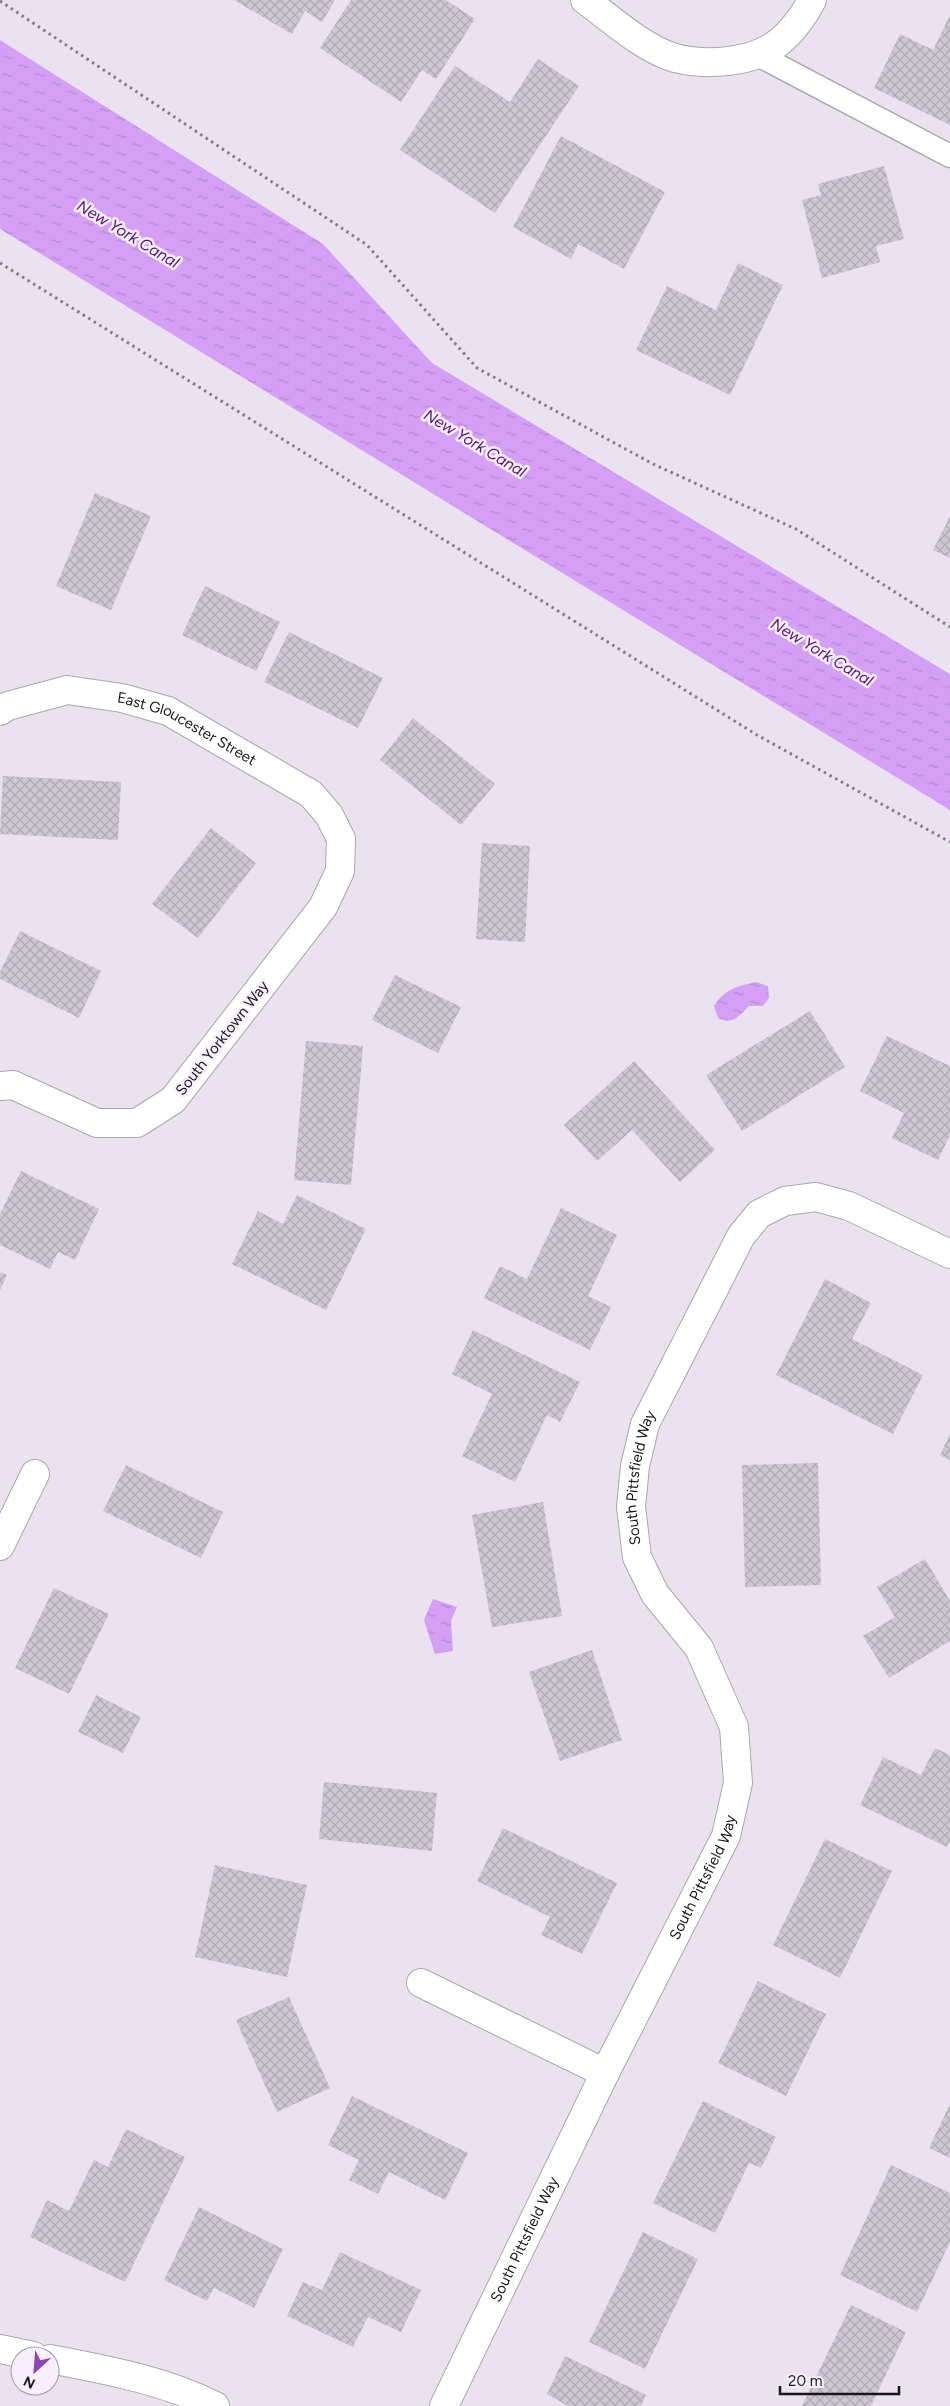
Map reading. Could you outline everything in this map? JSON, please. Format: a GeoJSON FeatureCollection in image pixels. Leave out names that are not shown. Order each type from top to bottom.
{"type":"FeatureCollection","features":[{"type":"Feature","properties":{"kind":"street"},"geometry":{"type":"LineString","coordinates":[[585,0],[649,46],[675,58],[704,61],[745,57],[779,42],[807,10],[812,0]]}},
{"type":"Feature","properties":{"kind":"street","name":"East Gloucester Street"},"geometry":{"type":"LineString","coordinates":[[0,711],[8,706],[67,690],[122,698],[168,711],[311,794],[329,815],[341,839]]}},
{"type":"Feature","properties":{"kind":"street","name":"South Yorktown Way"},"geometry":{"type":"LineString","coordinates":[[0,1086],[13,1085],[97,1123],[137,1123],[173,1100],[323,908],[340,871],[341,839]]}},
{"type":"Feature","properties":{"kind":"street","name":"South Pittsfield Way"},"geometry":{"type":"LineString","coordinates":[[444,2406],[605,2073],[726,1836],[738,1783],[734,1727],[727,1709],[699,1648],[655,1594],[637,1557],[631,1507],[635,1466],[645,1424],[740,1236],[759,1214],[785,1201],[816,1197],[849,1206],[950,1254]]}},
{"type":"Feature","properties":{"kind":"street"},"geometry":{"type":"LineString","coordinates":[[0,1546],[35,1474]]}},
{"type":"Feature","properties":{"kind":"street"},"geometry":{"type":"LineString","coordinates":[[421,1983],[605,2073]]}},
{"type":"Feature","properties":{"kind":"street"},"geometry":{"type":"LineString","coordinates":[[60,2361],[127,2374],[190,2394],[215,2406]]}},
{"type":"Feature","properties":{"kind":"lane"},"geometry":{"type":"LineString","coordinates":[[745,57],[950,156]]}},
{"type":"Feature","properties":{"kind":"path"},"geometry":{"type":"LineString","coordinates":[[0,1],[367,245],[477,368],[653,464],[796,529],[950,627]]}},
{"type":"Feature","properties":{"kind":"path"},"geometry":{"type":"LineString","coordinates":[[0,263],[757,735],[950,842]]}},
{"type":"Feature","properties":{"kind":"water","name":"New York Canal"},"geometry":{"type":"Polygon","coordinates":[[[0,40],[323,244],[432,363],[950,674],[950,810],[0,229],[0,40]]]}},
{"type":"Feature","properties":{"kind":"water"},"geometry":{"type":"Polygon","coordinates":[[[756,982],[768,986],[769,998],[763,1006],[749,1006],[732,1020],[728,1021],[718,1018],[714,1006],[722,996],[737,987],[756,982]]]}},
{"type":"Feature","properties":{"kind":"water"},"geometry":{"type":"Polygon","coordinates":[[[433,1599],[457,1607],[451,1621],[453,1651],[435,1654],[424,1620],[433,1599]]]}},
{"type":"Feature","properties":{"kind":"building"},"geometry":{"type":"Polygon","coordinates":[[[234,0],[335,0],[322,22],[305,11],[292,34],[234,0]]]}},
{"type":"Feature","properties":{"kind":"building"},"geometry":{"type":"Polygon","coordinates":[[[351,0],[446,0],[475,19],[436,79],[422,70],[401,102],[320,48],[351,0]]]}},
{"type":"Feature","properties":{"kind":"building"},"geometry":{"type":"Polygon","coordinates":[[[950,15],[950,125],[874,88],[900,34],[933,50],[950,15]]]}},
{"type":"Feature","properties":{"kind":"building"},"geometry":{"type":"Polygon","coordinates":[[[538,59],[579,86],[495,213],[400,150],[455,66],[510,102],[538,59]]]}},
{"type":"Feature","properties":{"kind":"building"},"geometry":{"type":"Polygon","coordinates":[[[561,136],[665,192],[624,269],[578,244],[571,259],[513,227],[561,136]]]}},
{"type":"Feature","properties":{"kind":"building"},"geometry":{"type":"Polygon","coordinates":[[[884,166],[904,239],[876,246],[880,262],[822,278],[802,200],[821,195],[818,184],[884,166]]]}},
{"type":"Feature","properties":{"kind":"building"},"geometry":{"type":"Polygon","coordinates":[[[738,263],[783,285],[730,395],[636,350],[667,286],[716,310],[738,263]]]}},
{"type":"Feature","properties":{"kind":"building"},"geometry":{"type":"Polygon","coordinates":[[[95,493],[151,516],[111,610],[56,586],[95,493]]]}},
{"type":"Feature","properties":{"kind":"building"},"geometry":{"type":"Polygon","coordinates":[[[950,516],[950,558],[933,550],[950,516]]]}},
{"type":"Feature","properties":{"kind":"building"},"geometry":{"type":"Polygon","coordinates":[[[205,586],[280,622],[256,671],[182,635],[205,586]]]}},
{"type":"Feature","properties":{"kind":"building"},"geometry":{"type":"Polygon","coordinates":[[[289,632],[383,678],[358,728],[264,682],[289,632]]]}},
{"type":"Feature","properties":{"kind":"building"},"geometry":{"type":"Polygon","coordinates":[[[413,718],[495,784],[461,825],[380,760],[413,718]]]}},
{"type":"Feature","properties":{"kind":"building"},"geometry":{"type":"Polygon","coordinates":[[[3,776],[121,782],[118,840],[0,834],[3,776]]]}},
{"type":"Feature","properties":{"kind":"building"},"geometry":{"type":"Polygon","coordinates":[[[211,828],[256,863],[198,938],[152,904],[211,828]]]}},
{"type":"Feature","properties":{"kind":"building"},"geometry":{"type":"Polygon","coordinates":[[[482,843],[530,846],[525,942],[476,939],[482,843]]]}},
{"type":"Feature","properties":{"kind":"building"},"geometry":{"type":"Polygon","coordinates":[[[20,931],[101,971],[79,1018],[0,979],[0,972],[20,931]]]}},
{"type":"Feature","properties":{"kind":"building"},"geometry":{"type":"Polygon","coordinates":[[[395,975],[461,1007],[438,1053],[372,1020],[395,975]]]}},
{"type":"Feature","properties":{"kind":"building"},"geometry":{"type":"Polygon","coordinates":[[[810,1011],[845,1067],[742,1131],[706,1075],[810,1011]]]}},
{"type":"Feature","properties":{"kind":"building"},"geometry":{"type":"Polygon","coordinates":[[[887,1036],[950,1066],[950,1135],[938,1160],[892,1138],[904,1113],[860,1091],[887,1036]]]}},
{"type":"Feature","properties":{"kind":"building"},"geometry":{"type":"Polygon","coordinates":[[[306,1041],[363,1046],[351,1185],[294,1180],[306,1041]]]}},
{"type":"Feature","properties":{"kind":"building"},"geometry":{"type":"Polygon","coordinates":[[[634,1061],[715,1150],[680,1182],[632,1130],[597,1161],[564,1125],[634,1061]]]}},
{"type":"Feature","properties":{"kind":"building"},"geometry":{"type":"Polygon","coordinates":[[[21,1171],[99,1209],[75,1260],[58,1252],[50,1269],[0,1245],[0,1214],[21,1171]]]}},
{"type":"Feature","properties":{"kind":"building"},"geometry":{"type":"Polygon","coordinates":[[[297,1195],[366,1229],[326,1310],[232,1264],[258,1211],[283,1224],[297,1195]]]}},
{"type":"Feature","properties":{"kind":"building"},"geometry":{"type":"Polygon","coordinates":[[[561,1208],[617,1235],[588,1296],[611,1307],[590,1350],[484,1298],[500,1266],[527,1279],[561,1208]]]}},
{"type":"Feature","properties":{"kind":"building"},"geometry":{"type":"Polygon","coordinates":[[[0,1272],[7,1275],[0,1290],[0,1272]]]}},
{"type":"Feature","properties":{"kind":"building"},"geometry":{"type":"Polygon","coordinates":[[[825,1279],[871,1303],[852,1339],[923,1375],[893,1434],[776,1375],[825,1279]]]}},
{"type":"Feature","properties":{"kind":"building"},"geometry":{"type":"Polygon","coordinates":[[[473,1330],[580,1382],[560,1422],[547,1415],[515,1482],[462,1456],[492,1394],[452,1374],[473,1330]]]}},
{"type":"Feature","properties":{"kind":"building"},"geometry":{"type":"Polygon","coordinates":[[[950,1434],[950,1460],[940,1455],[950,1434]]]}},
{"type":"Feature","properties":{"kind":"building"},"geometry":{"type":"Polygon","coordinates":[[[818,1463],[821,1585],[745,1587],[742,1465],[818,1463]]]}},
{"type":"Feature","properties":{"kind":"building"},"geometry":{"type":"Polygon","coordinates":[[[126,1465],[223,1512],[201,1558],[103,1511],[126,1465]]]}},
{"type":"Feature","properties":{"kind":"building"},"geometry":{"type":"Polygon","coordinates":[[[543,1502],[562,1616],[492,1627],[472,1515],[543,1502]]]}},
{"type":"Feature","properties":{"kind":"building"},"geometry":{"type":"Polygon","coordinates":[[[925,1559],[950,1601],[950,1641],[889,1678],[863,1636],[895,1617],[877,1587],[925,1559]]]}},
{"type":"Feature","properties":{"kind":"building"},"geometry":{"type":"Polygon","coordinates":[[[54,1588],[109,1614],[69,1694],[15,1668],[54,1588]]]}},
{"type":"Feature","properties":{"kind":"building"},"geometry":{"type":"Polygon","coordinates":[[[592,1650],[622,1740],[560,1761],[529,1672],[592,1650]]]}},
{"type":"Feature","properties":{"kind":"building"},"geometry":{"type":"Polygon","coordinates":[[[96,1695],[141,1717],[123,1753],[78,1732],[96,1695]]]}},
{"type":"Feature","properties":{"kind":"building"},"geometry":{"type":"Polygon","coordinates":[[[935,1748],[950,1755],[950,1842],[947,1847],[860,1805],[883,1757],[921,1775],[935,1748]]]}},
{"type":"Feature","properties":{"kind":"building"},"geometry":{"type":"Polygon","coordinates":[[[324,1782],[437,1793],[432,1851],[319,1839],[324,1782]]]}},
{"type":"Feature","properties":{"kind":"building"},"geometry":{"type":"Polygon","coordinates":[[[503,1828],[617,1883],[582,1954],[541,1935],[550,1917],[477,1881],[503,1828]]]}},
{"type":"Feature","properties":{"kind":"building"},"geometry":{"type":"Polygon","coordinates":[[[825,1839],[892,1871],[840,1978],[773,1945],[825,1839]]]}},
{"type":"Feature","properties":{"kind":"building"},"geometry":{"type":"Polygon","coordinates":[[[215,1865],[307,1885],[287,1977],[195,1957],[215,1865]]]}},
{"type":"Feature","properties":{"kind":"building"},"geometry":{"type":"Polygon","coordinates":[[[758,1981],[826,2014],[786,2096],[718,2063],[758,1981]]]}},
{"type":"Feature","properties":{"kind":"building"},"geometry":{"type":"Polygon","coordinates":[[[289,1997],[330,2088],[277,2112],[236,2020],[289,1997]]]}},
{"type":"Feature","properties":{"kind":"building"},"geometry":{"type":"Polygon","coordinates":[[[352,2096],[468,2153],[445,2200],[389,2172],[378,2194],[349,2180],[359,2160],[328,2145],[352,2096]]]}},
{"type":"Feature","properties":{"kind":"building"},"geometry":{"type":"Polygon","coordinates":[[[703,2101],[776,2137],[761,2168],[749,2163],[715,2233],[653,2203],[703,2101]]]}},
{"type":"Feature","properties":{"kind":"building"},"geometry":{"type":"Polygon","coordinates":[[[950,2104],[950,2158],[929,2148],[950,2104]]]}},
{"type":"Feature","properties":{"kind":"building"},"geometry":{"type":"Polygon","coordinates":[[[126,2129],[185,2157],[125,2282],[30,2237],[47,2200],[69,2211],[94,2160],[108,2167],[126,2129]]]}},
{"type":"Feature","properties":{"kind":"building"},"geometry":{"type":"Polygon","coordinates":[[[891,2165],[950,2193],[950,2242],[917,2312],[840,2275],[891,2165]]]}},
{"type":"Feature","properties":{"kind":"building"},"geometry":{"type":"Polygon","coordinates":[[[199,2207],[283,2249],[254,2308],[214,2288],[207,2301],[164,2280],[199,2207]]]}},
{"type":"Feature","properties":{"kind":"building"},"geometry":{"type":"Polygon","coordinates":[[[643,2232],[698,2259],[645,2369],[589,2342],[643,2232]]]}},
{"type":"Feature","properties":{"kind":"building"},"geometry":{"type":"Polygon","coordinates":[[[340,2252],[421,2290],[401,2332],[368,2317],[353,2347],[287,2316],[303,2282],[322,2290],[340,2252]]]}},
{"type":"Feature","properties":{"kind":"building"},"geometry":{"type":"Polygon","coordinates":[[[851,2305],[906,2332],[871,2406],[802,2406],[851,2305]]]}},
{"type":"Feature","properties":{"kind":"building"},"geometry":{"type":"Polygon","coordinates":[[[565,2356],[646,2395],[641,2406],[568,2406],[547,2394],[565,2356]]]}}]}
